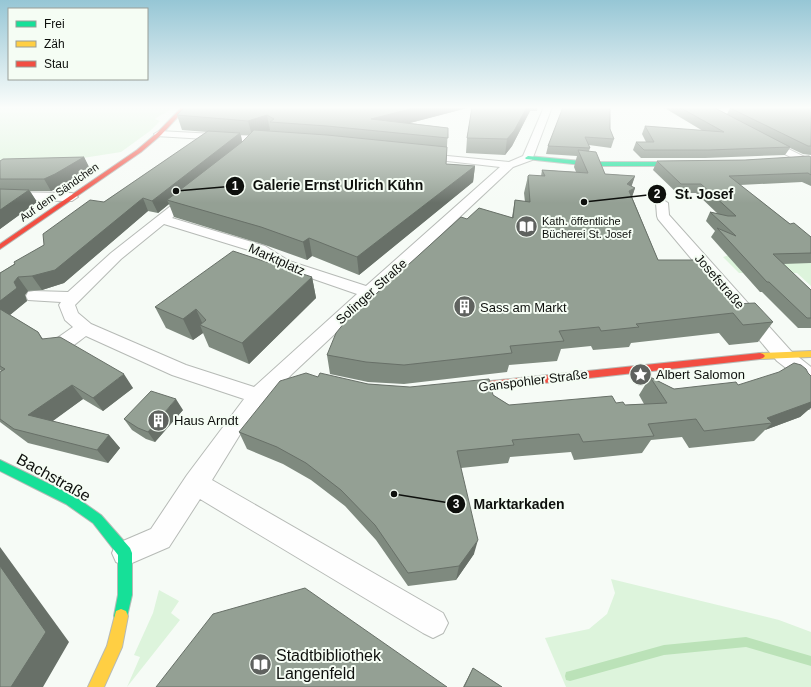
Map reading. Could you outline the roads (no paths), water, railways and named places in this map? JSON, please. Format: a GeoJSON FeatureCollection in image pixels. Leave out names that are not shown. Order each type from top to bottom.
{"type":"FeatureCollection","features":[{"type":"Feature","properties":{"kind":"street","name":"Auf dem Sändchen"},"geometry":{"type":"LineString","coordinates":[[0,247],[139,151],[153,139]]}},
{"type":"Feature","properties":{"kind":"street"},"geometry":{"type":"LineString","coordinates":[[241,154],[260,139]]}},
{"type":"Feature","properties":{"kind":"street"},"geometry":{"type":"LineString","coordinates":[[271,139],[278,141]]}},
{"type":"Feature","properties":{"kind":"street"},"geometry":{"type":"LineString","coordinates":[[535,139],[528,158],[592,164],[691,164]]}},
{"type":"Feature","properties":{"kind":"street"},"geometry":{"type":"LineString","coordinates":[[763,139],[808,161]]}},
{"type":"Feature","properties":{"kind":"street"},"geometry":{"type":"LineString","coordinates":[[412,154],[509,164]]}},
{"type":"Feature","properties":{"kind":"street","name":"Solinger Straße"},"geometry":{"type":"LineString","coordinates":[[125,553],[160,538],[195,483],[237,422],[258,396],[509,164],[521,162],[528,158]]}},
{"type":"Feature","properties":{"kind":"street"},"geometry":{"type":"LineString","coordinates":[[780,161],[808,161]]}},
{"type":"Feature","properties":{"kind":"street"},"geometry":{"type":"LineString","coordinates":[[199,189],[162,215],[72,297],[67,306],[71,316],[85,328],[179,370],[258,396]]}},
{"type":"Feature","properties":{"kind":"street"},"geometry":{"type":"LineString","coordinates":[[0,196],[72,197]]}},
{"type":"Feature","properties":{"kind":"street","name":"Josefstraße"},"geometry":{"type":"LineString","coordinates":[[662,203],[664,216],[784,356],[811,377]]}},
{"type":"Feature","properties":{"kind":"street","name":"Marktplatz"},"geometry":{"type":"LineString","coordinates":[[162,215],[260,249],[284,264],[369,293]]}},
{"type":"Feature","properties":{"kind":"street"},"geometry":{"type":"LineString","coordinates":[[34,296],[72,297]]}},
{"type":"Feature","properties":{"kind":"street"},"geometry":{"type":"LineString","coordinates":[[59,346],[85,328]]}},
{"type":"Feature","properties":{"kind":"street","name":"Ganspohler Straße"},"geometry":{"type":"LineString","coordinates":[[453,389],[578,374],[811,354]]}},
{"type":"Feature","properties":{"kind":"street"},"geometry":{"type":"LineString","coordinates":[[286,369],[305,376]]}},
{"type":"Feature","properties":{"kind":"street","name":"Bachstraße"},"geometry":{"type":"LineString","coordinates":[[0,465],[70,500],[97,519],[125,553]]}},
{"type":"Feature","properties":{"kind":"street"},"geometry":{"type":"LineString","coordinates":[[195,483],[433,623]]}},
{"type":"Feature","properties":{"kind":"street"},"geometry":{"type":"LineString","coordinates":[[96,687],[114,647],[124,602],[125,553]]}},
{"type":"Feature","properties":{"kind":"waterway"},"geometry":{"type":"LineString","coordinates":[[570,676],[664,650],[746,642],[811,661]]}},
{"type":"Feature","properties":{"kind":"place","name":"Galerie Ernst Ulrich Kühn"},"geometry":{"type":"Point","coordinates":[176,191]}},
{"type":"Feature","properties":{"kind":"place","name":"St. Josef"},"geometry":{"type":"Point","coordinates":[584,202]}},
{"type":"Feature","properties":{"kind":"place","name":"Kath. öffentliche Bücherei St. Josef"},"geometry":{"type":"Point","coordinates":[526,227]}},
{"type":"Feature","properties":{"kind":"place","name":"Sass am Markt"},"geometry":{"type":"Point","coordinates":[464,307]}},
{"type":"Feature","properties":{"kind":"place","name":"Albert Salomon"},"geometry":{"type":"Point","coordinates":[641,374]}},
{"type":"Feature","properties":{"kind":"place","name":"Haus Arndt"},"geometry":{"type":"Point","coordinates":[158,420]}},
{"type":"Feature","properties":{"kind":"place","name":"Marktarkaden"},"geometry":{"type":"Point","coordinates":[394,494]}},
{"type":"Feature","properties":{"kind":"place","name":"Stadtbibliothek Langenfeld"},"geometry":{"type":"Point","coordinates":[261,664]}}]}
